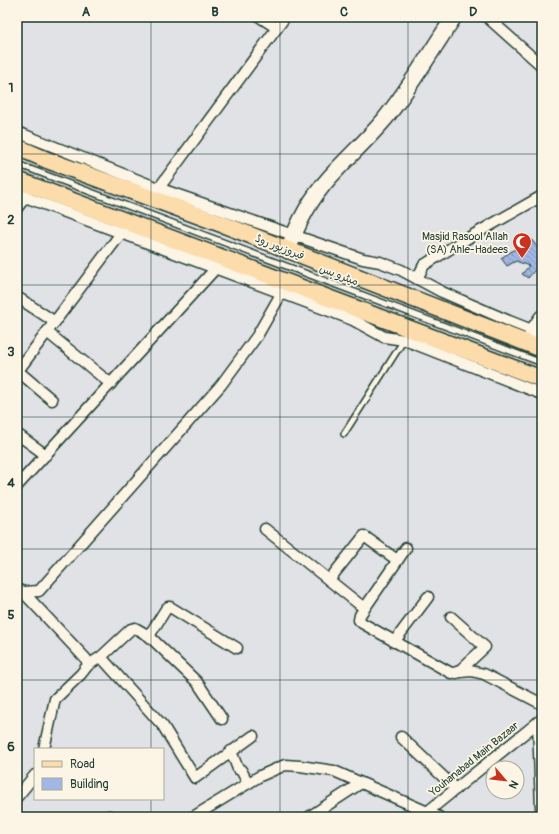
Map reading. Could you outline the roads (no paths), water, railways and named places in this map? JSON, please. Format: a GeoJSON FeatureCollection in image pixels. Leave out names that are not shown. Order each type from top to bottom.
{"type":"FeatureCollection","features":[{"type":"Feature","properties":{"kind":"main road","name":"فیروزپور روڈ"},"geometry":{"type":"LineString","coordinates":[[17,147],[47,160],[155,194],[288,251],[538,335]]}},
{"type":"Feature","properties":{"kind":"main road"},"geometry":{"type":"LineString","coordinates":[[17,180],[125,227],[285,287],[542,379]]}},
{"type":"Feature","properties":{"kind":"street"},"geometry":{"type":"LineString","coordinates":[[260,17],[277,28]]}},
{"type":"Feature","properties":{"kind":"street"},"geometry":{"type":"LineString","coordinates":[[155,194],[285,17]]}},
{"type":"Feature","properties":{"kind":"street"},"geometry":{"type":"LineString","coordinates":[[288,251],[293,235],[304,214],[318,193],[329,178],[369,136],[394,106],[454,17]]}},
{"type":"Feature","properties":{"kind":"street"},"geometry":{"type":"LineString","coordinates":[[487,17],[542,66]]}},
{"type":"Feature","properties":{"kind":"street"},"geometry":{"type":"LineString","coordinates":[[17,132],[155,194],[293,235],[401,270],[469,304],[538,335]]}},
{"type":"Feature","properties":{"kind":"street"},"geometry":{"type":"LineString","coordinates":[[17,208],[21,195],[125,227],[216,268],[285,287],[384,337],[404,340],[542,394]]}},
{"type":"Feature","properties":{"kind":"street"},"geometry":{"type":"LineString","coordinates":[[417,279],[424,265],[542,196]]}},
{"type":"Feature","properties":{"kind":"street"},"geometry":{"type":"LineString","coordinates":[[52,400],[18,367],[55,322],[125,227]]}},
{"type":"Feature","properties":{"kind":"street"},"geometry":{"type":"LineString","coordinates":[[17,486],[216,268]]}},
{"type":"Feature","properties":{"kind":"street"},"geometry":{"type":"LineString","coordinates":[[20,590],[39,591],[207,402],[257,336],[285,287]]}},
{"type":"Feature","properties":{"kind":"street"},"geometry":{"type":"LineString","coordinates":[[17,297],[55,322]]}},
{"type":"Feature","properties":{"kind":"street"},"geometry":{"type":"LineString","coordinates":[[47,332],[111,384]]}},
{"type":"Feature","properties":{"kind":"street"},"geometry":{"type":"LineString","coordinates":[[17,434],[46,455]]}},
{"type":"Feature","properties":{"kind":"street"},"geometry":{"type":"LineString","coordinates":[[265,529],[364,608]]}},
{"type":"Feature","properties":{"kind":"street"},"geometry":{"type":"LineString","coordinates":[[329,580],[364,536],[397,560]]}},
{"type":"Feature","properties":{"kind":"street"},"geometry":{"type":"LineString","coordinates":[[406,548],[364,608],[359,620],[362,624],[451,673],[471,671],[484,674],[542,704]]}},
{"type":"Feature","properties":{"kind":"street"},"geometry":{"type":"LineString","coordinates":[[20,590],[86,659],[88,665]]}},
{"type":"Feature","properties":{"kind":"street"},"geometry":{"type":"LineString","coordinates":[[394,642],[428,597]]}},
{"type":"Feature","properties":{"kind":"street"},"geometry":{"type":"LineString","coordinates":[[149,636],[166,609],[170,607],[237,648]]}},
{"type":"Feature","properties":{"kind":"street"},"geometry":{"type":"LineString","coordinates":[[451,617],[485,647],[457,673]]}},
{"type":"Feature","properties":{"kind":"street"},"geometry":{"type":"LineString","coordinates":[[47,746],[55,699],[81,674],[88,665],[101,657],[131,629],[134,628],[149,636],[196,682],[222,719]]}},
{"type":"Feature","properties":{"kind":"street"},"geometry":{"type":"LineString","coordinates":[[101,657],[163,726],[195,778],[253,736]]}},
{"type":"Feature","properties":{"kind":"street"},"geometry":{"type":"LineString","coordinates":[[540,720],[541,808]]}},
{"type":"Feature","properties":{"kind":"street","name":"Youhanabad Main Bazaar"},"geometry":{"type":"LineString","coordinates":[[425,814],[540,720]]}},
{"type":"Feature","properties":{"kind":"street"},"geometry":{"type":"LineString","coordinates":[[401,737],[456,789]]}},
{"type":"Feature","properties":{"kind":"street"},"geometry":{"type":"LineString","coordinates":[[231,751],[238,769],[241,770],[248,783]]}},
{"type":"Feature","properties":{"kind":"street"},"geometry":{"type":"LineString","coordinates":[[193,817],[260,776],[285,765],[334,771],[361,782],[425,814],[439,817]]}},
{"type":"Feature","properties":{"kind":"street"},"geometry":{"type":"LineString","coordinates":[[17,797],[34,776]]}},
{"type":"Feature","properties":{"kind":"street"},"geometry":{"type":"LineString","coordinates":[[309,817],[361,782]]}},
{"type":"Feature","properties":{"kind":"lane","name":"میٹرو بس"},"geometry":{"type":"LineString","coordinates":[[17,164],[542,363]]}},
{"type":"Feature","properties":{"kind":"lane"},"geometry":{"type":"LineString","coordinates":[[344,434],[404,340]]}},
{"type":"Feature","properties":{"kind":"place","name":"Masjid Rasool Allah (SA) Ahle-Hadees"},"geometry":{"type":"Point","coordinates":[522,259]}}]}
